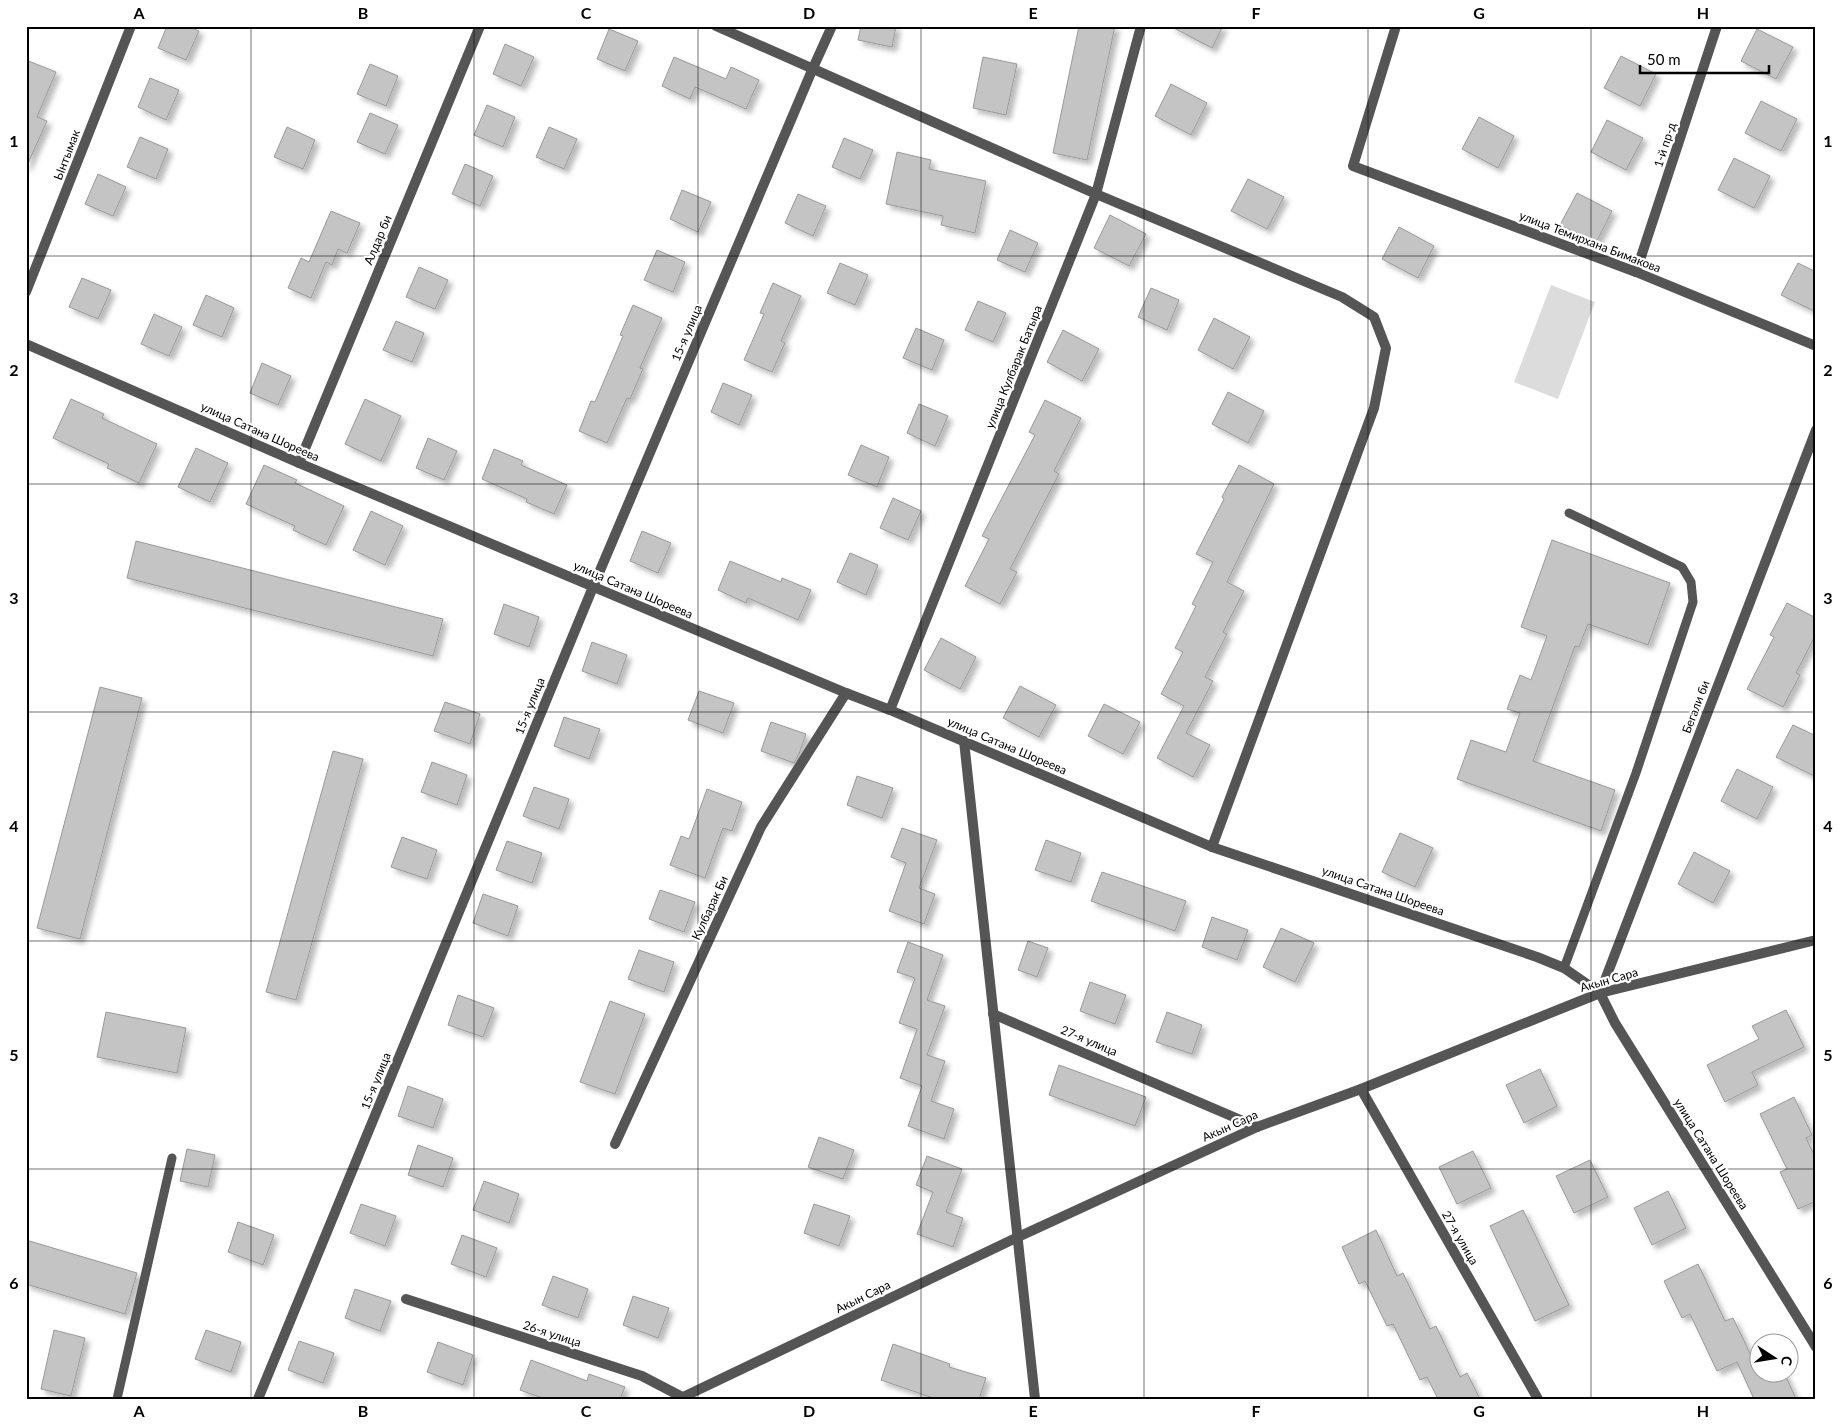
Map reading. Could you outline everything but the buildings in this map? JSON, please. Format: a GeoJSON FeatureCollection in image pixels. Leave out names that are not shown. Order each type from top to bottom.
{"type":"FeatureCollection","features":[{"type":"Feature","properties":{"kind":"street","name":"Ынтымак"},"geometry":{"type":"LineString","coordinates":[[26,292],[131,26]]}},
{"type":"Feature","properties":{"kind":"street","name":"Алдар би"},"geometry":{"type":"LineString","coordinates":[[298,463],[480,26]]}},
{"type":"Feature","properties":{"kind":"street"},"geometry":{"type":"LineString","coordinates":[[716,26],[1096,194],[1342,297],[1374,317],[1386,348],[1374,408],[1212,847]]}},
{"type":"Feature","properties":{"kind":"street","name":"15-я улица"},"geometry":{"type":"LineString","coordinates":[[258,1399],[594,587],[832,26]]}},
{"type":"Feature","properties":{"kind":"street","name":"улица Кулбарак Батыра"},"geometry":{"type":"LineString","coordinates":[[890,710],[1096,194],[1141,26]]}},
{"type":"Feature","properties":{"kind":"street","name":"улица Темирхана Бимакова"},"geometry":{"type":"LineString","coordinates":[[1396,26],[1353,166],[1636,272],[1816,346]]}},
{"type":"Feature","properties":{"kind":"street","name":"1-й пр-д"},"geometry":{"type":"LineString","coordinates":[[1636,272],[1717,26]]}},
{"type":"Feature","properties":{"kind":"street","name":"улица Сатана Шореева"},"geometry":{"type":"LineString","coordinates":[[26,344],[298,463],[964,741],[1212,847],[1537,956],[1564,968],[1600,994],[1615,1023],[1816,1348]]}},
{"type":"Feature","properties":{"kind":"street","name":"Бегали би"},"geometry":{"type":"LineString","coordinates":[[1600,994],[1816,430]]}},
{"type":"Feature","properties":{"kind":"street","name":"Кулбарак Би"},"geometry":{"type":"LineString","coordinates":[[615,1144],[761,827],[846,693]]}},
{"type":"Feature","properties":{"kind":"street"},"geometry":{"type":"LineString","coordinates":[[964,741],[1035,1399]]}},
{"type":"Feature","properties":{"kind":"street","name":"Акын Сара"},"geometry":{"type":"LineString","coordinates":[[683,1398],[1018,1237],[1257,1127],[1361,1089],[1600,994],[1816,940]]}},
{"type":"Feature","properties":{"kind":"street","name":"27-я улица"},"geometry":{"type":"LineString","coordinates":[[993,1014],[1257,1127]]}},
{"type":"Feature","properties":{"kind":"street","name":"27-я улица"},"geometry":{"type":"LineString","coordinates":[[1361,1089],[1538,1399]]}},
{"type":"Feature","properties":{"kind":"street","name":"26-я улица"},"geometry":{"type":"LineString","coordinates":[[406,1299],[642,1376],[683,1398]]}},
{"type":"Feature","properties":{"kind":"lane"},"geometry":{"type":"LineString","coordinates":[[1564,968],[1632,783],[1693,602],[1691,582],[1682,567],[1568,513]]}},
{"type":"Feature","properties":{"kind":"lane"},"geometry":{"type":"LineString","coordinates":[[116,1399],[172,1158]]}},
{"type":"Feature","properties":{"kind":"shaded area"},"geometry":{"type":"Polygon","coordinates":[[[1551,285],[1595,302],[1558,399],[1514,382],[1551,285]]]}}]}
